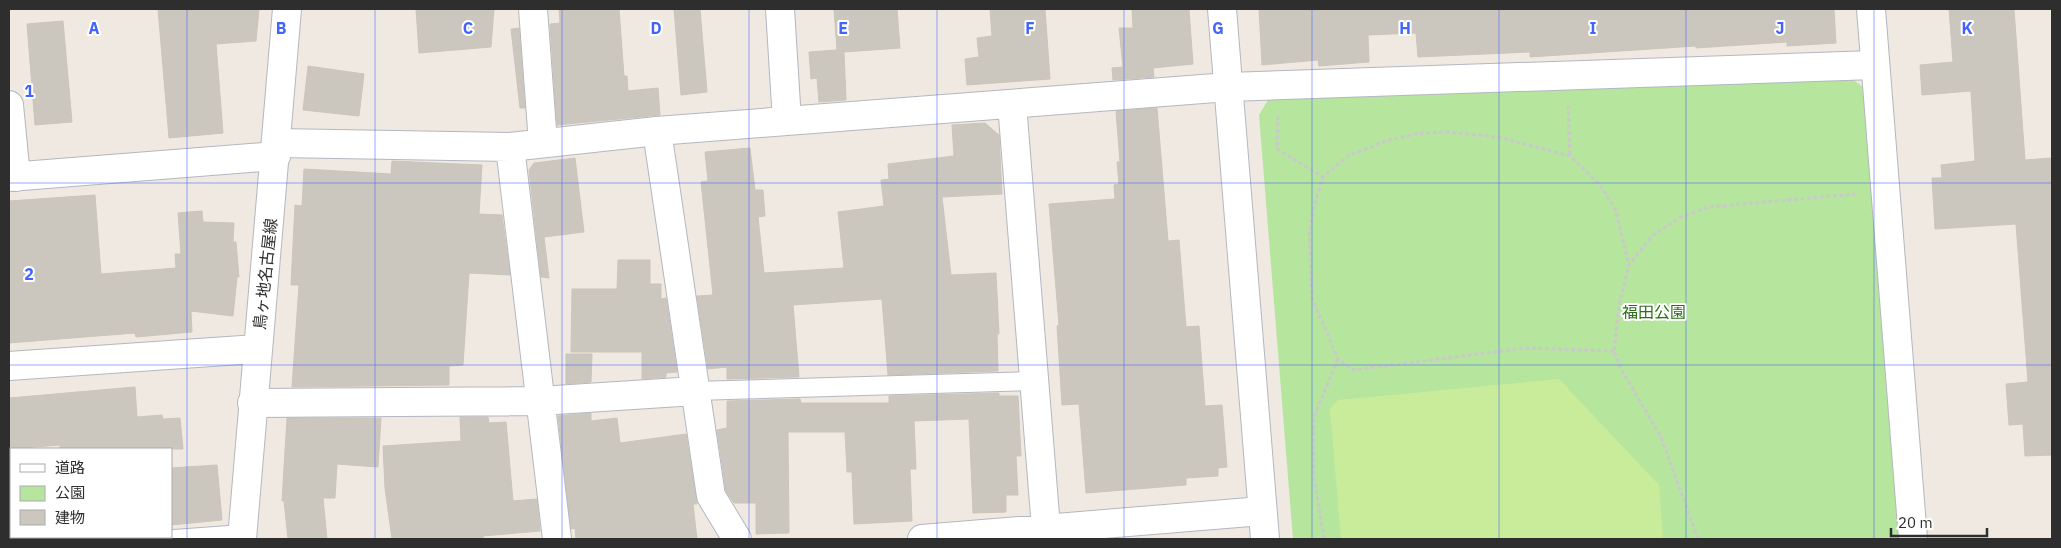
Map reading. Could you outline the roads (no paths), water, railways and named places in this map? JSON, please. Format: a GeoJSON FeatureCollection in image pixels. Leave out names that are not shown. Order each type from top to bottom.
{"type":"FeatureCollection","features":[{"type":"Feature","properties":{"kind":"street","name":"鳥ヶ地名古屋線"},"geometry":{"type":"LineString","coordinates":[[242,537],[252,403],[277,150],[287,9]]}},
{"type":"Feature","properties":{"kind":"street"},"geometry":{"type":"LineString","coordinates":[[533,9],[544,143]]}},
{"type":"Feature","properties":{"kind":"street"},"geometry":{"type":"LineString","coordinates":[[780,9],[787,121]]}},
{"type":"Feature","properties":{"kind":"street"},"geometry":{"type":"LineString","coordinates":[[1222,9],[1264,539]]}},
{"type":"Feature","properties":{"kind":"street"},"geometry":{"type":"LineString","coordinates":[[1870,9],[1913,539]]}},
{"type":"Feature","properties":{"kind":"street"},"geometry":{"type":"LineString","coordinates":[[9,105],[13,177],[277,150],[510,147],[657,131],[1228,87],[1874,66]]}},
{"type":"Feature","properties":{"kind":"street"},"geometry":{"type":"LineString","coordinates":[[1012,104],[1046,528]]}},
{"type":"Feature","properties":{"kind":"street"},"geometry":{"type":"LineString","coordinates":[[657,131],[712,496],[737,539]]}},
{"type":"Feature","properties":{"kind":"street"},"geometry":{"type":"LineString","coordinates":[[510,147],[557,539]]}},
{"type":"Feature","properties":{"kind":"street"},"geometry":{"type":"LineString","coordinates":[[9,366],[257,349]]}},
{"type":"Feature","properties":{"kind":"street"},"geometry":{"type":"LineString","coordinates":[[252,403],[540,401],[695,391]]}},
{"type":"Feature","properties":{"kind":"street"},"geometry":{"type":"LineString","coordinates":[[922,539],[1262,511]]}},
{"type":"Feature","properties":{"kind":"lane"},"geometry":{"type":"LineString","coordinates":[[695,391],[1034,381]]}},
{"type":"Feature","properties":{"kind":"lane"},"geometry":{"type":"LineString","coordinates":[[174,539],[242,537]]}},
{"type":"Feature","properties":{"kind":"park label","name":"福田公園"},"geometry":{"type":"Point","coordinates":[1654,312]}}]}
